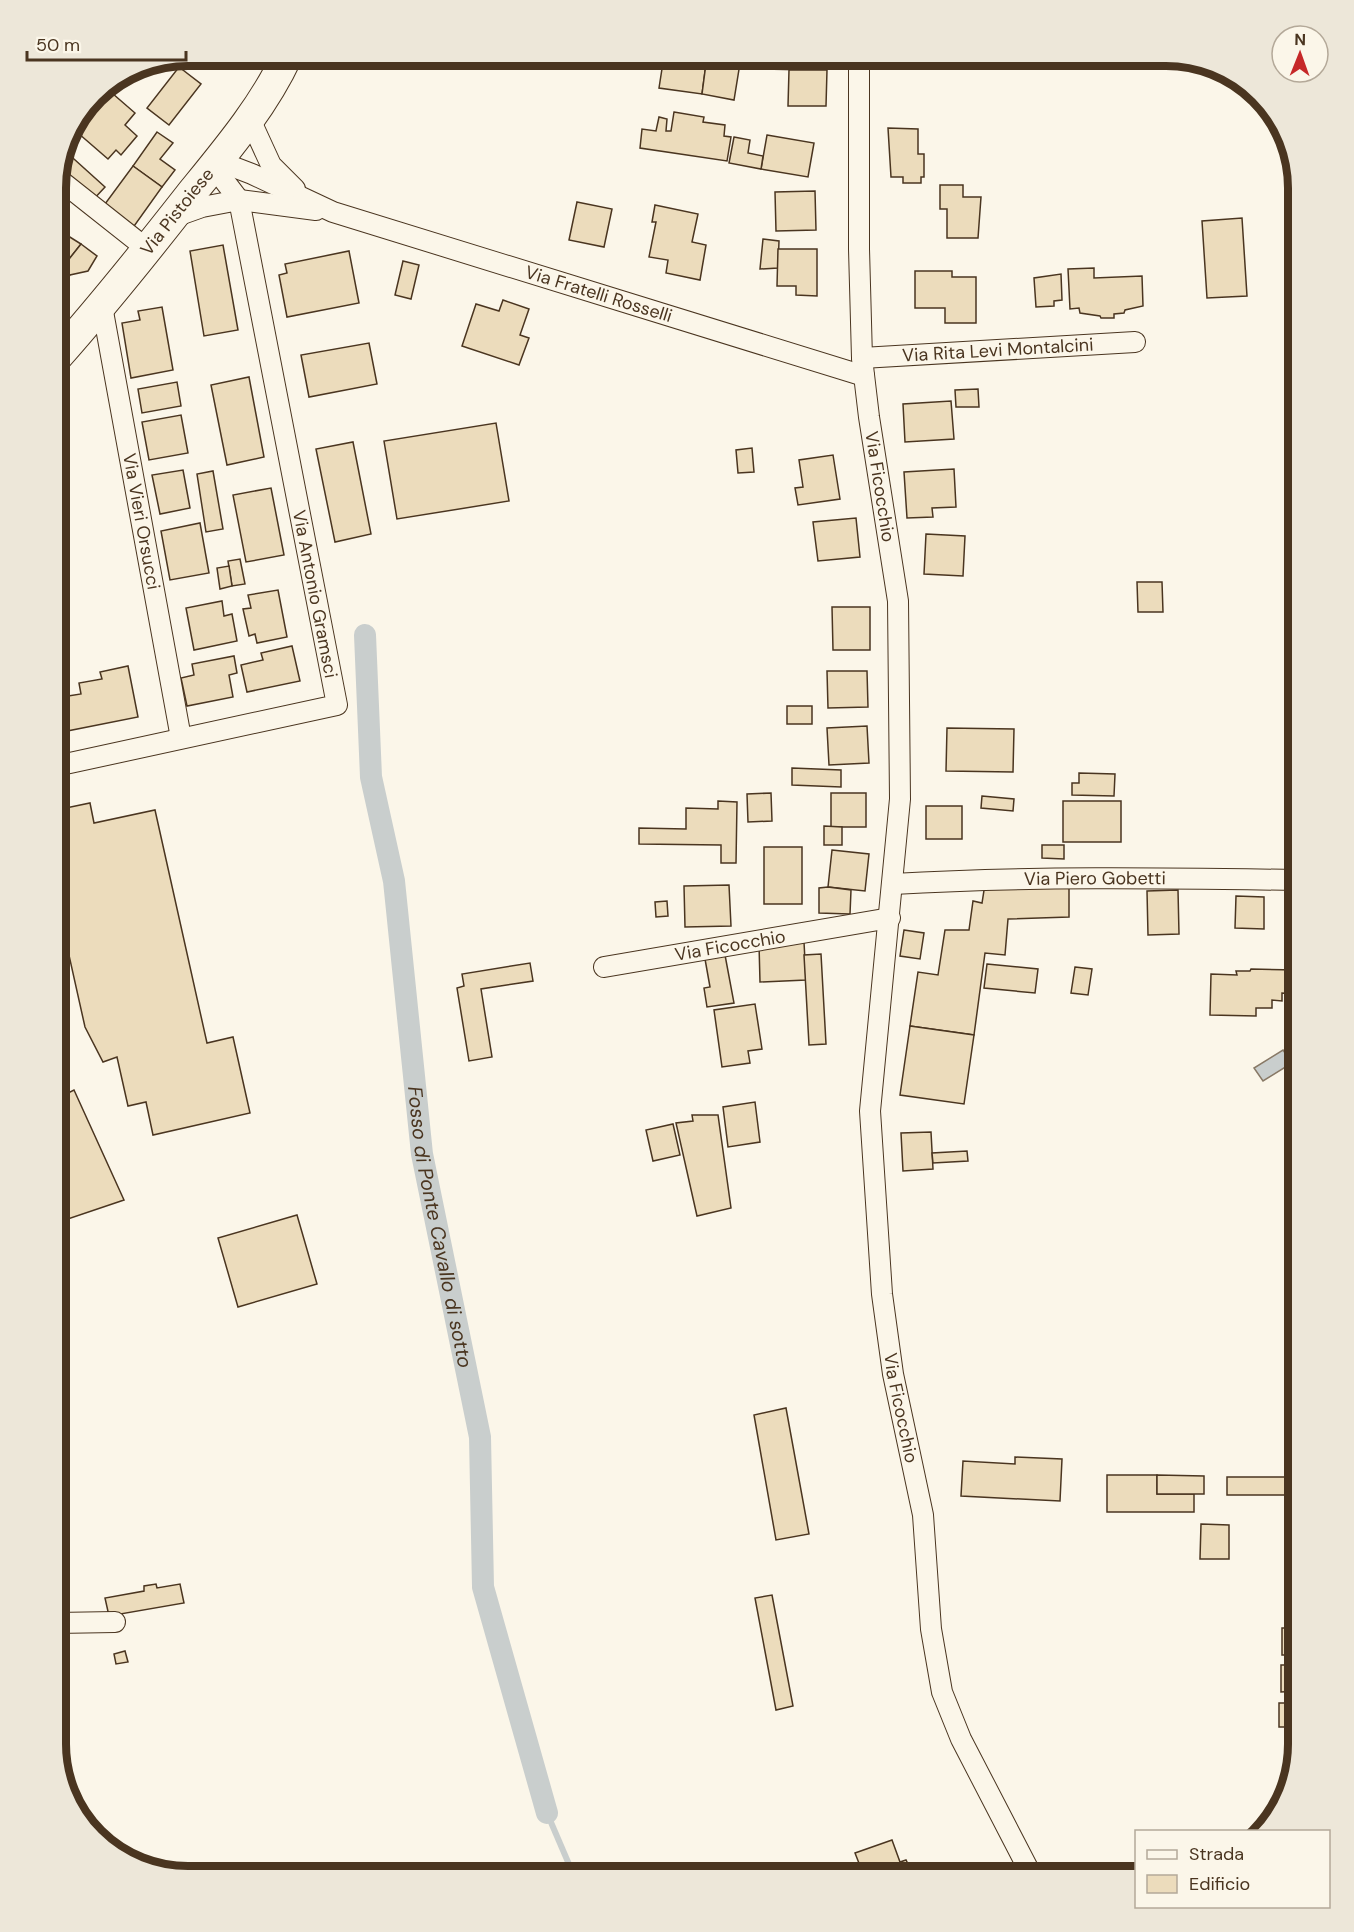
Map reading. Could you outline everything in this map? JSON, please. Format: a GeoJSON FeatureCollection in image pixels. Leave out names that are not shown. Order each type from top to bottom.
{"type":"FeatureCollection","features":[{"type":"Feature","properties":{"kind":"main road","name":"Via Pistoiese"},"geometry":{"type":"LineString","coordinates":[[66,347],[102,306],[218,161],[276,79],[282,66]]}},
{"type":"Feature","properties":{"kind":"street","name":"Via Ficocchio"},"geometry":{"type":"LineString","coordinates":[[859,66],[863,367],[898,601],[900,799],[870,1111],[882,1294],[889,1354],[923,1515],[931,1629],[942,1692],[961,1739],[1027,1866]]}},
{"type":"Feature","properties":{"kind":"street","name":"Via Fratelli Rosselli"},"geometry":{"type":"LineString","coordinates":[[249,117],[271,165],[294,188],[333,212]]}},
{"type":"Feature","properties":{"kind":"street","name":"Via Fratelli Rosselli"},"geometry":{"type":"LineString","coordinates":[[218,161],[252,174],[333,212],[863,367]]}},
{"type":"Feature","properties":{"kind":"street"},"geometry":{"type":"LineString","coordinates":[[218,161],[223,179],[239,200]]}},
{"type":"Feature","properties":{"kind":"street"},"geometry":{"type":"LineString","coordinates":[[66,185],[147,249]]}},
{"type":"Feature","properties":{"kind":"street","name":"Via Fratelli Rosselli"},"geometry":{"type":"LineString","coordinates":[[172,218],[202,207],[239,200],[333,212]]}},
{"type":"Feature","properties":{"kind":"street","name":"Via Antonio Gramsci"},"geometry":{"type":"LineString","coordinates":[[66,764],[337,705],[239,200]]}},
{"type":"Feature","properties":{"kind":"street","name":"Via Vieri Orsucci"},"geometry":{"type":"LineString","coordinates":[[102,306],[181,738]]}},
{"type":"Feature","properties":{"kind":"street","name":"Via Rita Levi Montalcini"},"geometry":{"type":"LineString","coordinates":[[863,367],[1135,342]]}},
{"type":"Feature","properties":{"kind":"street","name":"Via Piero Gobetti"},"geometry":{"type":"LineString","coordinates":[[893,884],[992,878],[1288,880]]}},
{"type":"Feature","properties":{"kind":"street","name":"Via Ficocchio"},"geometry":{"type":"LineString","coordinates":[[604,967],[890,918]]}},
{"type":"Feature","properties":{"kind":"street"},"geometry":{"type":"LineString","coordinates":[[66,1623],[115,1623]]}},
{"type":"Feature","properties":{"kind":"shaded area"},"geometry":{"type":"Polygon","coordinates":[[[1283,1050],[1288,1057],[1288,1065],[1263,1081],[1254,1068],[1283,1050]]]}},
{"type":"Feature","properties":{"kind":"building"},"geometry":{"type":"Polygon","coordinates":[[[662,66],[706,66],[702,94],[659,88],[662,66]]]}},
{"type":"Feature","properties":{"kind":"building"},"geometry":{"type":"Polygon","coordinates":[[[706,66],[740,66],[734,100],[702,94],[706,66]]]}},
{"type":"Feature","properties":{"kind":"building"},"geometry":{"type":"Polygon","coordinates":[[[763,66],[807,66],[807,70],[763,69],[763,66]]]}},
{"type":"Feature","properties":{"kind":"building"},"geometry":{"type":"Polygon","coordinates":[[[179,67],[201,84],[169,125],[147,108],[179,67]]]}},
{"type":"Feature","properties":{"kind":"building"},"geometry":{"type":"Polygon","coordinates":[[[789,70],[827,70],[826,106],[788,106],[789,70]]]}},
{"type":"Feature","properties":{"kind":"building"},"geometry":{"type":"Polygon","coordinates":[[[112,93],[135,113],[125,125],[137,136],[121,155],[116,150],[108,159],[79,134],[96,108],[112,93]]]}},
{"type":"Feature","properties":{"kind":"building"},"geometry":{"type":"Polygon","coordinates":[[[674,112],[704,117],[703,122],[725,125],[724,136],[731,137],[727,161],[640,148],[642,129],[656,131],[659,117],[667,119],[666,131],[671,131],[674,112]]]}},
{"type":"Feature","properties":{"kind":"building"},"geometry":{"type":"Polygon","coordinates":[[[888,128],[918,129],[918,154],[924,154],[924,177],[921,177],[921,183],[903,183],[903,177],[891,177],[888,128]]]}},
{"type":"Feature","properties":{"kind":"building"},"geometry":{"type":"Polygon","coordinates":[[[157,132],[173,143],[160,159],[175,170],[162,187],[133,166],[157,132]]]}},
{"type":"Feature","properties":{"kind":"building"},"geometry":{"type":"Polygon","coordinates":[[[767,135],[814,143],[808,177],[761,169],[767,135]]]}},
{"type":"Feature","properties":{"kind":"building"},"geometry":{"type":"Polygon","coordinates":[[[734,137],[750,140],[748,153],[763,156],[761,169],[729,163],[734,137]]]}},
{"type":"Feature","properties":{"kind":"building"},"geometry":{"type":"Polygon","coordinates":[[[70,156],[105,187],[92,201],[66,178],[70,156]]]}},
{"type":"Feature","properties":{"kind":"building"},"geometry":{"type":"Polygon","coordinates":[[[133,166],[162,187],[132,229],[102,208],[133,166]]]}},
{"type":"Feature","properties":{"kind":"building"},"geometry":{"type":"Polygon","coordinates":[[[940,185],[963,185],[963,197],[981,197],[978,238],[947,238],[947,209],[940,209],[940,185]]]}},
{"type":"Feature","properties":{"kind":"building"},"geometry":{"type":"Polygon","coordinates":[[[815,191],[816,230],[776,231],[775,192],[815,191]]]}},
{"type":"Feature","properties":{"kind":"building"},"geometry":{"type":"Polygon","coordinates":[[[577,202],[612,209],[604,247],[569,240],[577,202]]]}},
{"type":"Feature","properties":{"kind":"building"},"geometry":{"type":"Polygon","coordinates":[[[655,205],[698,214],[692,242],[706,245],[700,280],[666,273],[668,260],[649,257],[656,222],[652,222],[655,205]]]}},
{"type":"Feature","properties":{"kind":"building"},"geometry":{"type":"Polygon","coordinates":[[[1242,218],[1247,296],[1207,298],[1202,221],[1242,218]]]}},
{"type":"Feature","properties":{"kind":"building"},"geometry":{"type":"Polygon","coordinates":[[[66,235],[81,244],[66,263],[66,235]]]}},
{"type":"Feature","properties":{"kind":"building"},"geometry":{"type":"Polygon","coordinates":[[[763,239],[779,241],[778,268],[760,269],[763,239]]]}},
{"type":"Feature","properties":{"kind":"building"},"geometry":{"type":"Polygon","coordinates":[[[81,244],[97,256],[88,271],[70,275],[66,281],[66,263],[81,244]]]}},
{"type":"Feature","properties":{"kind":"building"},"geometry":{"type":"Polygon","coordinates":[[[223,245],[238,330],[204,336],[190,251],[223,245]]]}},
{"type":"Feature","properties":{"kind":"building"},"geometry":{"type":"Polygon","coordinates":[[[778,249],[817,249],[817,296],[796,295],[796,286],[777,286],[778,249]]]}},
{"type":"Feature","properties":{"kind":"building"},"geometry":{"type":"Polygon","coordinates":[[[349,251],[359,303],[287,317],[279,275],[287,273],[285,264],[349,251]]]}},
{"type":"Feature","properties":{"kind":"building"},"geometry":{"type":"Polygon","coordinates":[[[403,261],[419,265],[411,299],[395,295],[403,261]]]}},
{"type":"Feature","properties":{"kind":"building"},"geometry":{"type":"Polygon","coordinates":[[[1094,268],[1094,278],[1142,276],[1143,306],[1114,314],[1114,318],[1101,318],[1080,313],[1079,308],[1070,309],[1068,269],[1094,268]]]}},
{"type":"Feature","properties":{"kind":"building"},"geometry":{"type":"Polygon","coordinates":[[[915,271],[952,271],[952,277],[976,277],[976,323],[945,323],[945,308],[915,308],[915,271]]]}},
{"type":"Feature","properties":{"kind":"building"},"geometry":{"type":"Polygon","coordinates":[[[1061,274],[1062,300],[1054,301],[1054,306],[1036,307],[1034,278],[1061,274]]]}},
{"type":"Feature","properties":{"kind":"building"},"geometry":{"type":"Polygon","coordinates":[[[503,300],[529,309],[520,335],[529,338],[519,365],[462,346],[476,304],[499,311],[503,300]]]}},
{"type":"Feature","properties":{"kind":"building"},"geometry":{"type":"Polygon","coordinates":[[[162,307],[173,370],[131,378],[122,323],[140,320],[138,311],[162,307]]]}},
{"type":"Feature","properties":{"kind":"building"},"geometry":{"type":"Polygon","coordinates":[[[369,343],[377,384],[309,397],[301,355],[369,343]]]}},
{"type":"Feature","properties":{"kind":"building"},"geometry":{"type":"Polygon","coordinates":[[[249,377],[264,457],[227,465],[211,385],[249,377]]]}},
{"type":"Feature","properties":{"kind":"building"},"geometry":{"type":"Polygon","coordinates":[[[177,382],[181,406],[142,413],[138,389],[177,382]]]}},
{"type":"Feature","properties":{"kind":"building"},"geometry":{"type":"Polygon","coordinates":[[[978,389],[979,407],[956,407],[955,390],[978,389]]]}},
{"type":"Feature","properties":{"kind":"building"},"geometry":{"type":"Polygon","coordinates":[[[951,401],[954,439],[905,442],[903,404],[951,401]]]}},
{"type":"Feature","properties":{"kind":"building"},"geometry":{"type":"Polygon","coordinates":[[[181,415],[188,453],[149,460],[142,422],[181,415]]]}},
{"type":"Feature","properties":{"kind":"building"},"geometry":{"type":"Polygon","coordinates":[[[496,423],[509,501],[397,519],[384,441],[496,423]]]}},
{"type":"Feature","properties":{"kind":"building"},"geometry":{"type":"Polygon","coordinates":[[[353,442],[371,534],[335,542],[316,449],[353,442]]]}},
{"type":"Feature","properties":{"kind":"building"},"geometry":{"type":"Polygon","coordinates":[[[752,448],[754,472],[738,473],[736,450],[752,448]]]}},
{"type":"Feature","properties":{"kind":"building"},"geometry":{"type":"Polygon","coordinates":[[[833,455],[840,499],[798,505],[795,488],[803,487],[799,460],[833,455]]]}},
{"type":"Feature","properties":{"kind":"building"},"geometry":{"type":"Polygon","coordinates":[[[954,469],[956,507],[932,508],[933,517],[907,518],[904,472],[954,469]]]}},
{"type":"Feature","properties":{"kind":"building"},"geometry":{"type":"Polygon","coordinates":[[[183,470],[190,508],[160,514],[152,475],[183,470]]]}},
{"type":"Feature","properties":{"kind":"building"},"geometry":{"type":"Polygon","coordinates":[[[213,471],[223,529],[206,532],[197,474],[213,471]]]}},
{"type":"Feature","properties":{"kind":"building"},"geometry":{"type":"Polygon","coordinates":[[[271,488],[284,555],[246,562],[233,495],[271,488]]]}},
{"type":"Feature","properties":{"kind":"building"},"geometry":{"type":"Polygon","coordinates":[[[856,518],[860,557],[818,561],[813,522],[856,518]]]}},
{"type":"Feature","properties":{"kind":"building"},"geometry":{"type":"Polygon","coordinates":[[[200,523],[209,573],[170,580],[161,531],[200,523]]]}},
{"type":"Feature","properties":{"kind":"building"},"geometry":{"type":"Polygon","coordinates":[[[926,534],[965,536],[963,576],[924,574],[926,534]]]}},
{"type":"Feature","properties":{"kind":"building"},"geometry":{"type":"Polygon","coordinates":[[[240,559],[245,584],[232,586],[228,561],[240,559]]]}},
{"type":"Feature","properties":{"kind":"building"},"geometry":{"type":"Polygon","coordinates":[[[229,566],[232,586],[220,589],[217,568],[229,566]]]}},
{"type":"Feature","properties":{"kind":"building"},"geometry":{"type":"Polygon","coordinates":[[[1137,582],[1162,582],[1163,612],[1138,612],[1137,582]]]}},
{"type":"Feature","properties":{"kind":"building"},"geometry":{"type":"Polygon","coordinates":[[[278,590],[287,637],[257,643],[255,634],[249,636],[243,609],[251,608],[248,595],[278,590]]]}},
{"type":"Feature","properties":{"kind":"building"},"geometry":{"type":"Polygon","coordinates":[[[222,601],[224,616],[232,614],[237,641],[194,650],[186,608],[222,601]]]}},
{"type":"Feature","properties":{"kind":"building"},"geometry":{"type":"Polygon","coordinates":[[[832,607],[870,607],[870,650],[833,650],[832,607]]]}},
{"type":"Feature","properties":{"kind":"building"},"geometry":{"type":"Polygon","coordinates":[[[292,646],[300,681],[247,692],[241,665],[263,660],[261,653],[292,646]]]}},
{"type":"Feature","properties":{"kind":"building"},"geometry":{"type":"Polygon","coordinates":[[[234,656],[237,673],[229,675],[233,697],[187,706],[181,678],[194,675],[192,664],[234,656]]]}},
{"type":"Feature","properties":{"kind":"building"},"geometry":{"type":"Polygon","coordinates":[[[128,666],[138,717],[66,731],[66,696],[81,694],[79,683],[102,679],[100,672],[128,666]]]}},
{"type":"Feature","properties":{"kind":"building"},"geometry":{"type":"Polygon","coordinates":[[[827,671],[867,671],[868,707],[828,708],[827,671]]]}},
{"type":"Feature","properties":{"kind":"building"},"geometry":{"type":"Polygon","coordinates":[[[787,706],[812,706],[812,724],[787,724],[787,706]]]}},
{"type":"Feature","properties":{"kind":"building"},"geometry":{"type":"Polygon","coordinates":[[[867,726],[869,763],[829,765],[827,728],[867,726]]]}},
{"type":"Feature","properties":{"kind":"building"},"geometry":{"type":"Polygon","coordinates":[[[947,728],[1014,729],[1013,772],[946,771],[947,728]]]}},
{"type":"Feature","properties":{"kind":"building"},"geometry":{"type":"Polygon","coordinates":[[[792,768],[841,770],[841,787],[792,785],[792,768]]]}},
{"type":"Feature","properties":{"kind":"building"},"geometry":{"type":"Polygon","coordinates":[[[1079,773],[1115,774],[1114,796],[1072,795],[1072,783],[1079,783],[1079,773]]]}},
{"type":"Feature","properties":{"kind":"building"},"geometry":{"type":"Polygon","coordinates":[[[771,793],[772,821],[748,822],[747,794],[771,793]]]}},
{"type":"Feature","properties":{"kind":"building"},"geometry":{"type":"Polygon","coordinates":[[[831,793],[866,793],[866,827],[831,827],[831,793]]]}},
{"type":"Feature","properties":{"kind":"building"},"geometry":{"type":"Polygon","coordinates":[[[982,796],[1014,799],[1013,811],[981,808],[982,796]]]}},
{"type":"Feature","properties":{"kind":"building"},"geometry":{"type":"Polygon","coordinates":[[[718,801],[737,802],[736,863],[721,863],[721,845],[639,844],[639,828],[686,829],[686,808],[718,809],[718,801]]]}},
{"type":"Feature","properties":{"kind":"building"},"geometry":{"type":"Polygon","coordinates":[[[1063,801],[1121,801],[1121,842],[1063,842],[1063,801]]]}},
{"type":"Feature","properties":{"kind":"building"},"geometry":{"type":"Polygon","coordinates":[[[90,803],[94,823],[155,810],[207,1043],[233,1037],[250,1113],[153,1135],[146,1102],[128,1106],[117,1057],[103,1062],[85,1027],[66,942],[66,808],[90,803]]]}},
{"type":"Feature","properties":{"kind":"building"},"geometry":{"type":"Polygon","coordinates":[[[926,806],[962,806],[962,839],[926,839],[926,806]]]}},
{"type":"Feature","properties":{"kind":"building"},"geometry":{"type":"Polygon","coordinates":[[[824,826],[842,827],[842,845],[824,845],[824,826]]]}},
{"type":"Feature","properties":{"kind":"building"},"geometry":{"type":"Polygon","coordinates":[[[1042,845],[1064,845],[1064,859],[1042,858],[1042,845]]]}},
{"type":"Feature","properties":{"kind":"building"},"geometry":{"type":"Polygon","coordinates":[[[764,847],[802,847],[802,904],[764,904],[764,847]]]}},
{"type":"Feature","properties":{"kind":"building"},"geometry":{"type":"Polygon","coordinates":[[[832,850],[869,854],[865,891],[828,887],[832,850]]]}},
{"type":"Feature","properties":{"kind":"building"},"geometry":{"type":"Polygon","coordinates":[[[985,884],[1069,886],[1069,917],[1008,919],[1005,955],[985,953],[974,1035],[910,1026],[918,972],[938,975],[945,930],[969,930],[973,901],[982,903],[985,884]]]}},
{"type":"Feature","properties":{"kind":"building"},"geometry":{"type":"Polygon","coordinates":[[[729,885],[731,926],[685,927],[684,886],[729,885]]]}},
{"type":"Feature","properties":{"kind":"building"},"geometry":{"type":"Polygon","coordinates":[[[819,888],[851,890],[850,914],[819,913],[819,888]]]}},
{"type":"Feature","properties":{"kind":"building"},"geometry":{"type":"Polygon","coordinates":[[[1178,890],[1179,934],[1148,935],[1147,891],[1178,890]]]}},
{"type":"Feature","properties":{"kind":"building"},"geometry":{"type":"Polygon","coordinates":[[[1236,896],[1264,897],[1264,929],[1235,928],[1236,896]]]}},
{"type":"Feature","properties":{"kind":"building"},"geometry":{"type":"Polygon","coordinates":[[[667,901],[668,916],[656,917],[655,902],[667,901]]]}},
{"type":"Feature","properties":{"kind":"building"},"geometry":{"type":"Polygon","coordinates":[[[904,930],[924,933],[920,959],[900,956],[904,930]]]}},
{"type":"Feature","properties":{"kind":"building"},"geometry":{"type":"Polygon","coordinates":[[[804,942],[806,980],[760,982],[759,944],[804,942]]]}},
{"type":"Feature","properties":{"kind":"building"},"geometry":{"type":"Polygon","coordinates":[[[821,954],[826,1044],[809,1045],[804,955],[821,954]]]}},
{"type":"Feature","properties":{"kind":"building"},"geometry":{"type":"Polygon","coordinates":[[[725,955],[734,1003],[707,1007],[704,988],[710,987],[705,959],[725,955]]]}},
{"type":"Feature","properties":{"kind":"building"},"geometry":{"type":"Polygon","coordinates":[[[530,963],[533,981],[481,989],[492,1057],[469,1061],[457,988],[464,986],[462,974],[530,963]]]}},
{"type":"Feature","properties":{"kind":"building"},"geometry":{"type":"Polygon","coordinates":[[[987,964],[1038,969],[1035,993],[984,988],[987,964]]]}},
{"type":"Feature","properties":{"kind":"building"},"geometry":{"type":"Polygon","coordinates":[[[1075,967],[1092,969],[1088,995],[1071,993],[1075,967]]]}},
{"type":"Feature","properties":{"kind":"building"},"geometry":{"type":"Polygon","coordinates":[[[1251,969],[1288,970],[1288,993],[1282,993],[1282,1001],[1272,1000],[1272,1008],[1256,1008],[1256,1016],[1210,1015],[1211,974],[1237,975],[1236,971],[1250,971],[1251,969]]]}},
{"type":"Feature","properties":{"kind":"building"},"geometry":{"type":"Polygon","coordinates":[[[755,1004],[762,1049],[748,1051],[750,1063],[722,1067],[714,1010],[755,1004]]]}},
{"type":"Feature","properties":{"kind":"building"},"geometry":{"type":"Polygon","coordinates":[[[910,1026],[974,1035],[964,1104],[900,1095],[910,1026]]]}},
{"type":"Feature","properties":{"kind":"building"},"geometry":{"type":"Polygon","coordinates":[[[74,1090],[124,1200],[66,1220],[66,1094],[74,1090]]]}},
{"type":"Feature","properties":{"kind":"building"},"geometry":{"type":"Polygon","coordinates":[[[755,1102],[760,1142],[728,1147],[723,1107],[755,1102]]]}},
{"type":"Feature","properties":{"kind":"building"},"geometry":{"type":"Polygon","coordinates":[[[692,1115],[718,1115],[731,1208],[697,1216],[676,1123],[693,1121],[692,1115]]]}},
{"type":"Feature","properties":{"kind":"building"},"geometry":{"type":"Polygon","coordinates":[[[673,1124],[680,1155],[653,1161],[646,1130],[673,1124]]]}},
{"type":"Feature","properties":{"kind":"building"},"geometry":{"type":"Polygon","coordinates":[[[931,1132],[933,1169],[903,1171],[901,1133],[931,1132]]]}},
{"type":"Feature","properties":{"kind":"building"},"geometry":{"type":"Polygon","coordinates":[[[967,1151],[968,1161],[933,1163],[932,1153],[967,1151]]]}},
{"type":"Feature","properties":{"kind":"building"},"geometry":{"type":"Polygon","coordinates":[[[297,1215],[317,1284],[238,1307],[218,1238],[297,1215]]]}},
{"type":"Feature","properties":{"kind":"building"},"geometry":{"type":"Polygon","coordinates":[[[786,1408],[809,1534],[776,1540],[754,1415],[786,1408]]]}},
{"type":"Feature","properties":{"kind":"building"},"geometry":{"type":"Polygon","coordinates":[[[1015,1457],[1062,1459],[1060,1501],[961,1496],[963,1461],[1015,1464],[1015,1457]]]}},
{"type":"Feature","properties":{"kind":"building"},"geometry":{"type":"Polygon","coordinates":[[[1107,1475],[1157,1475],[1157,1494],[1194,1494],[1194,1512],[1107,1512],[1107,1475]]]}},
{"type":"Feature","properties":{"kind":"building"},"geometry":{"type":"Polygon","coordinates":[[[1157,1475],[1204,1476],[1204,1494],[1157,1494],[1157,1475]]]}},
{"type":"Feature","properties":{"kind":"building"},"geometry":{"type":"Polygon","coordinates":[[[1227,1477],[1288,1477],[1288,1495],[1227,1495],[1227,1477]]]}},
{"type":"Feature","properties":{"kind":"building"},"geometry":{"type":"Polygon","coordinates":[[[1201,1524],[1229,1525],[1229,1559],[1200,1559],[1201,1524]]]}},
{"type":"Feature","properties":{"kind":"building"},"geometry":{"type":"Polygon","coordinates":[[[156,1584],[157,1588],[180,1584],[184,1603],[109,1616],[105,1598],[144,1591],[144,1586],[156,1584]]]}},
{"type":"Feature","properties":{"kind":"building"},"geometry":{"type":"Polygon","coordinates":[[[772,1595],[793,1706],[776,1710],[755,1598],[772,1595]]]}},
{"type":"Feature","properties":{"kind":"building"},"geometry":{"type":"Polygon","coordinates":[[[1282,1628],[1288,1628],[1288,1655],[1282,1655],[1282,1628]]]}},
{"type":"Feature","properties":{"kind":"building"},"geometry":{"type":"Polygon","coordinates":[[[125,1651],[128,1662],[116,1664],[114,1654],[125,1651]]]}},
{"type":"Feature","properties":{"kind":"building"},"geometry":{"type":"Polygon","coordinates":[[[1281,1665],[1288,1665],[1288,1692],[1281,1692],[1281,1665]]]}},
{"type":"Feature","properties":{"kind":"building"},"geometry":{"type":"Polygon","coordinates":[[[1279,1703],[1288,1703],[1288,1727],[1279,1727],[1279,1703]]]}},
{"type":"Feature","properties":{"kind":"building"},"geometry":{"type":"Polygon","coordinates":[[[892,1840],[900,1862],[906,1860],[909,1866],[860,1866],[855,1853],[892,1840]]]}},
{"type":"Feature","properties":{"kind":"waterway","name":"Fosso di Ponte Cavallo di sotto"},"geometry":{"type":"LineString","coordinates":[[365,635],[371,777],[394,881],[422,1154],[480,1437],[483,1587],[547,1813]]}},
{"type":"Feature","properties":{"kind":"waterway"},"geometry":{"type":"LineString","coordinates":[[547,1813],[570,1866]]}}]}
